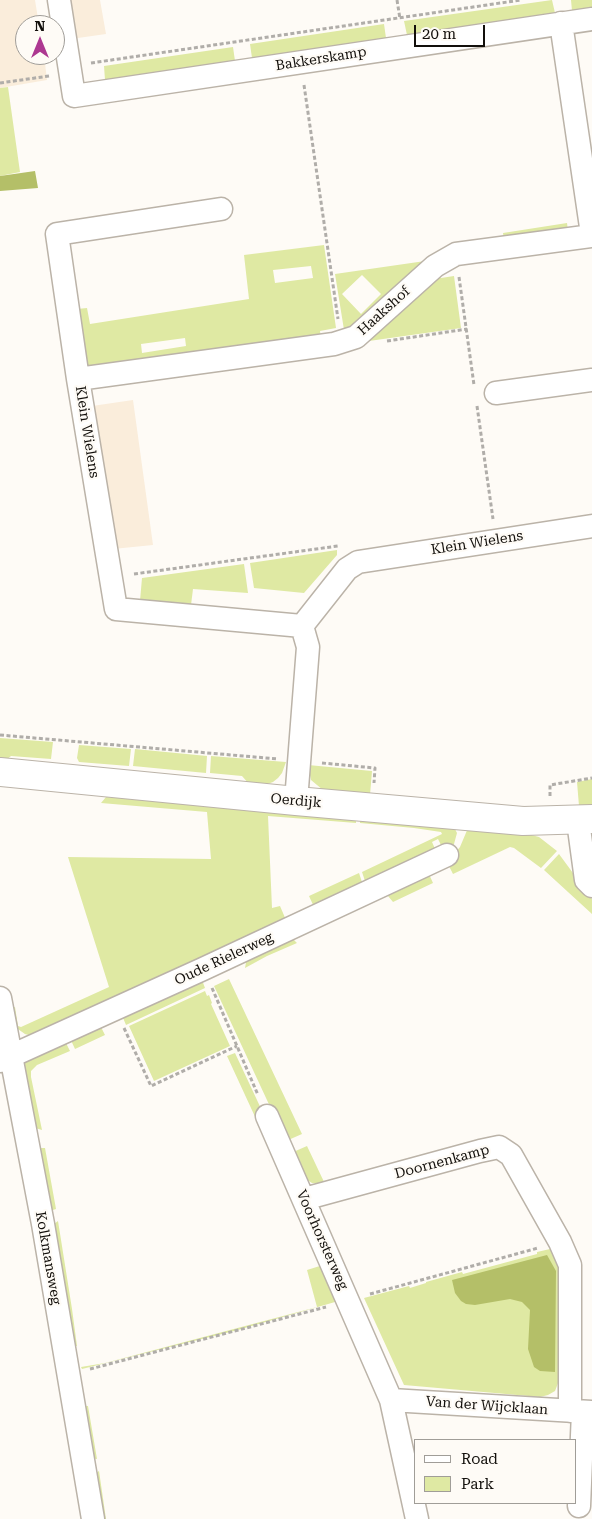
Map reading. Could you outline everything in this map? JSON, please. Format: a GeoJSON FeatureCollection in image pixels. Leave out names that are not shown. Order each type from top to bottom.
{"type":"FeatureCollection","features":[{"type":"Feature","properties":{"kind":"street","name":"Bakkerskamp"},"geometry":{"type":"LineString","coordinates":[[59,0],[74,96],[592,19]]}},
{"type":"Feature","properties":{"kind":"street","name":"Haakshof"},"geometry":{"type":"LineString","coordinates":[[78,379],[342,342],[356,337],[435,266],[456,254],[592,235],[561,23]]}},
{"type":"Feature","properties":{"kind":"street","name":"Klein Wielens"},"geometry":{"type":"LineString","coordinates":[[221,209],[57,234],[78,379],[116,609],[302,626],[347,569],[358,562],[592,526]]}},
{"type":"Feature","properties":{"kind":"street"},"geometry":{"type":"LineString","coordinates":[[496,394],[592,380]]}},
{"type":"Feature","properties":{"kind":"street"},"geometry":{"type":"LineString","coordinates":[[296,801],[308,647],[302,626]]}},
{"type":"Feature","properties":{"kind":"street","name":"Oerdijk"},"geometry":{"type":"LineString","coordinates":[[0,772],[523,821],[585,820]]}},
{"type":"Feature","properties":{"kind":"street"},"geometry":{"type":"LineString","coordinates":[[585,820],[586,880],[592,886]]}},
{"type":"Feature","properties":{"kind":"street","name":"Oude Rielerweg"},"geometry":{"type":"LineString","coordinates":[[5,1058],[203,969],[447,855]]}},
{"type":"Feature","properties":{"kind":"street","name":"Kolkmansweg"},"geometry":{"type":"LineString","coordinates":[[0,998],[5,1058],[43,1224],[93,1519]]}},
{"type":"Feature","properties":{"kind":"street","name":"Voorhorsterweg"},"geometry":{"type":"LineString","coordinates":[[267,1116],[391,1400],[417,1519]]}},
{"type":"Feature","properties":{"kind":"street","name":"Doornenkamp"},"geometry":{"type":"LineString","coordinates":[[304,1199],[480,1151],[500,1147],[511,1155],[560,1242],[570,1265],[582,1412]]}},
{"type":"Feature","properties":{"kind":"street","name":"Van der Wijcklaan"},"geometry":{"type":"LineString","coordinates":[[391,1400],[582,1412]]}},
{"type":"Feature","properties":{"kind":"street"},"geometry":{"type":"LineString","coordinates":[[579,1506],[582,1412]]}},
{"type":"Feature","properties":{"kind":"path"},"geometry":{"type":"LineString","coordinates":[[0,83],[69,70],[521,0]]}},
{"type":"Feature","properties":{"kind":"path"},"geometry":{"type":"LineString","coordinates":[[301,63],[342,342]]}},
{"type":"Feature","properties":{"kind":"path"},"geometry":{"type":"LineString","coordinates":[[384,341],[467,329]]}},
{"type":"Feature","properties":{"kind":"path"},"geometry":{"type":"LineString","coordinates":[[111,577],[346,544]]}},
{"type":"Feature","properties":{"kind":"path"},"geometry":{"type":"LineString","coordinates":[[203,969],[267,1116]]}},
{"type":"Feature","properties":{"kind":"path"},"geometry":{"type":"LineString","coordinates":[[114,1009],[151,1086],[237,1046]]}},
{"type":"Feature","properties":{"kind":"path"},"geometry":{"type":"LineString","coordinates":[[68,1375],[328,1307],[560,1242]]}},
{"type":"Feature","properties":{"kind":"shaded area"},"geometry":{"type":"Polygon","coordinates":[[[0,0],[35,0],[37,15],[15,15],[15,65],[45,65],[47,80],[0,88],[0,0]]]}},
{"type":"Feature","properties":{"kind":"shaded area"},"geometry":{"type":"Polygon","coordinates":[[[65,0],[100,0],[106,34],[71,39],[65,0]]]}},
{"type":"Feature","properties":{"kind":"shaded area"},"geometry":{"type":"Polygon","coordinates":[[[133,400],[153,545],[113,549],[92,406],[133,400]]]}},
{"type":"Feature","properties":{"kind":"green space"},"geometry":{"type":"Polygon","coordinates":[[[552,0],[555,13],[407,35],[404,21],[552,0]]]}},
{"type":"Feature","properties":{"kind":"green space"},"geometry":{"type":"Polygon","coordinates":[[[571,0],[592,0],[592,8],[572,11],[571,0]]]}},
{"type":"Feature","properties":{"kind":"green space"},"geometry":{"type":"Polygon","coordinates":[[[384,24],[386,38],[252,58],[250,44],[384,24]]]}},
{"type":"Feature","properties":{"kind":"green space"},"geometry":{"type":"Polygon","coordinates":[[[233,47],[235,61],[105,80],[104,66],[233,47]]]}},
{"type":"Feature","properties":{"kind":"green space"},"geometry":{"type":"Polygon","coordinates":[[[8,87],[20,172],[0,176],[0,88],[8,87]]]}},
{"type":"Feature","properties":{"kind":"green space"},"geometry":{"type":"Polygon","coordinates":[[[35,171],[38,188],[0,191],[0,176],[35,171]]]}},
{"type":"Feature","properties":{"kind":"green space"},"geometry":{"type":"Polygon","coordinates":[[[567,223],[568,231],[504,241],[503,233],[567,223]]]}},
{"type":"Feature","properties":{"kind":"green space"},"geometry":{"type":"Polygon","coordinates":[[[324,245],[336,328],[320,331],[321,339],[101,371],[85,365],[77,309],[87,308],[90,324],[249,299],[244,255],[324,245]],[[311,266],[273,270],[275,283],[313,278],[311,266]],[[185,338],[141,344],[142,353],[186,346],[185,338]]]}},
{"type":"Feature","properties":{"kind":"green space"},"geometry":{"type":"Polygon","coordinates":[[[432,260],[345,336],[335,274],[432,260]],[[362,275],[342,294],[361,314],[381,294],[362,275]]]}},
{"type":"Feature","properties":{"kind":"green space"},"geometry":{"type":"Polygon","coordinates":[[[437,275],[441,278],[454,276],[461,328],[369,341],[437,275]]]}},
{"type":"Feature","properties":{"kind":"green space"},"geometry":{"type":"Polygon","coordinates":[[[337,550],[337,555],[304,593],[254,588],[250,563],[337,550]]]}},
{"type":"Feature","properties":{"kind":"green space"},"geometry":{"type":"Polygon","coordinates":[[[244,564],[248,593],[193,589],[191,605],[140,601],[142,578],[244,564]]]}},
{"type":"Feature","properties":{"kind":"green space"},"geometry":{"type":"Polygon","coordinates":[[[0,738],[53,742],[51,759],[11,756],[6,760],[0,761],[0,738]]]}},
{"type":"Feature","properties":{"kind":"green space"},"geometry":{"type":"Polygon","coordinates":[[[79,745],[131,749],[129,766],[79,762],[77,758],[79,745]]]}},
{"type":"Feature","properties":{"kind":"green space"},"geometry":{"type":"Polygon","coordinates":[[[135,749],[207,756],[206,773],[133,766],[135,749]]]}},
{"type":"Feature","properties":{"kind":"green space"},"geometry":{"type":"Polygon","coordinates":[[[211,756],[286,762],[278,778],[262,786],[249,784],[242,776],[210,773],[211,756]]]}},
{"type":"Feature","properties":{"kind":"green space"},"geometry":{"type":"Polygon","coordinates":[[[308,765],[372,771],[370,795],[323,790],[311,780],[308,765]]]}},
{"type":"Feature","properties":{"kind":"green space"},"geometry":{"type":"Polygon","coordinates":[[[592,779],[592,805],[579,806],[577,782],[592,779]]]}},
{"type":"Feature","properties":{"kind":"green space"},"geometry":{"type":"Polygon","coordinates":[[[106,797],[356,819],[356,823],[268,816],[272,908],[280,906],[286,920],[32,1036],[25,1034],[15,1027],[12,1008],[15,1007],[18,1026],[21,1027],[109,987],[68,857],[211,859],[207,812],[101,803],[106,797]]]}},
{"type":"Feature","properties":{"kind":"green space"},"geometry":{"type":"Polygon","coordinates":[[[360,819],[454,827],[457,833],[454,844],[444,851],[438,839],[432,842],[436,851],[366,884],[362,872],[442,834],[441,832],[414,828],[360,823],[360,819]]]}},
{"type":"Feature","properties":{"kind":"green space"},"geometry":{"type":"Polygon","coordinates":[[[468,828],[524,833],[539,837],[557,851],[541,868],[510,847],[453,874],[447,862],[460,847],[468,828]]]}},
{"type":"Feature","properties":{"kind":"green space"},"geometry":{"type":"Polygon","coordinates":[[[559,854],[592,899],[592,914],[544,870],[559,854]]]}},
{"type":"Feature","properties":{"kind":"green space"},"geometry":{"type":"Polygon","coordinates":[[[428,872],[433,883],[393,902],[388,896],[388,891],[428,872]]]}},
{"type":"Feature","properties":{"kind":"green space"},"geometry":{"type":"Polygon","coordinates":[[[359,873],[363,885],[314,907],[309,896],[359,873]]]}},
{"type":"Feature","properties":{"kind":"green space"},"geometry":{"type":"Polygon","coordinates":[[[287,938],[297,943],[245,968],[247,957],[287,938]]]}},
{"type":"Feature","properties":{"kind":"green space"},"geometry":{"type":"Polygon","coordinates":[[[229,979],[302,1134],[286,1141],[214,986],[229,979]]]}},
{"type":"Feature","properties":{"kind":"green space"},"geometry":{"type":"Polygon","coordinates":[[[202,980],[205,988],[126,1025],[121,1013],[202,980]]]}},
{"type":"Feature","properties":{"kind":"green space"},"geometry":{"type":"Polygon","coordinates":[[[205,991],[207,996],[209,995],[211,1004],[230,1046],[154,1081],[129,1026],[205,991]]]}},
{"type":"Feature","properties":{"kind":"green space"},"geometry":{"type":"Polygon","coordinates":[[[99,1023],[105,1035],[75,1049],[69,1036],[99,1023]]]}},
{"type":"Feature","properties":{"kind":"green space"},"geometry":{"type":"Polygon","coordinates":[[[64,1039],[70,1051],[37,1065],[31,1071],[42,1130],[32,1127],[23,1070],[25,1062],[30,1055],[64,1039]]]}},
{"type":"Feature","properties":{"kind":"green space"},"geometry":{"type":"Polygon","coordinates":[[[235,1053],[264,1115],[257,1121],[227,1056],[235,1053]]]}},
{"type":"Feature","properties":{"kind":"green space"},"geometry":{"type":"Polygon","coordinates":[[[307,1146],[325,1184],[312,1183],[304,1178],[291,1153],[307,1146]]]}},
{"type":"Feature","properties":{"kind":"green space"},"geometry":{"type":"Polygon","coordinates":[[[36,1148],[45,1148],[56,1209],[53,1210],[46,1204],[36,1148]]]}},
{"type":"Feature","properties":{"kind":"green space"},"geometry":{"type":"Polygon","coordinates":[[[58,1221],[77,1346],[71,1347],[54,1224],[58,1221]]]}},
{"type":"Feature","properties":{"kind":"green space"},"geometry":{"type":"Polygon","coordinates":[[[550,1249],[561,1271],[560,1378],[555,1391],[540,1397],[404,1385],[364,1298],[409,1286],[410,1288],[550,1249]]]}},
{"type":"Feature","properties":{"kind":"green space"},"geometry":{"type":"Polygon","coordinates":[[[547,1255],[556,1271],[555,1372],[540,1371],[534,1367],[528,1349],[530,1310],[522,1302],[510,1299],[475,1305],[466,1304],[455,1293],[452,1280],[547,1255]]]}},
{"type":"Feature","properties":{"kind":"green space"},"geometry":{"type":"Polygon","coordinates":[[[323,1265],[339,1300],[335,1302],[238,1330],[82,1369],[81,1367],[105,1363],[317,1307],[307,1270],[323,1265]]]}},
{"type":"Feature","properties":{"kind":"green space"},"geometry":{"type":"Polygon","coordinates":[[[81,1406],[88,1406],[97,1459],[90,1458],[81,1406]]]}},
{"type":"Feature","properties":{"kind":"green space"},"geometry":{"type":"Polygon","coordinates":[[[99,1471],[106,1519],[100,1519],[93,1475],[99,1471]]]}}]}
